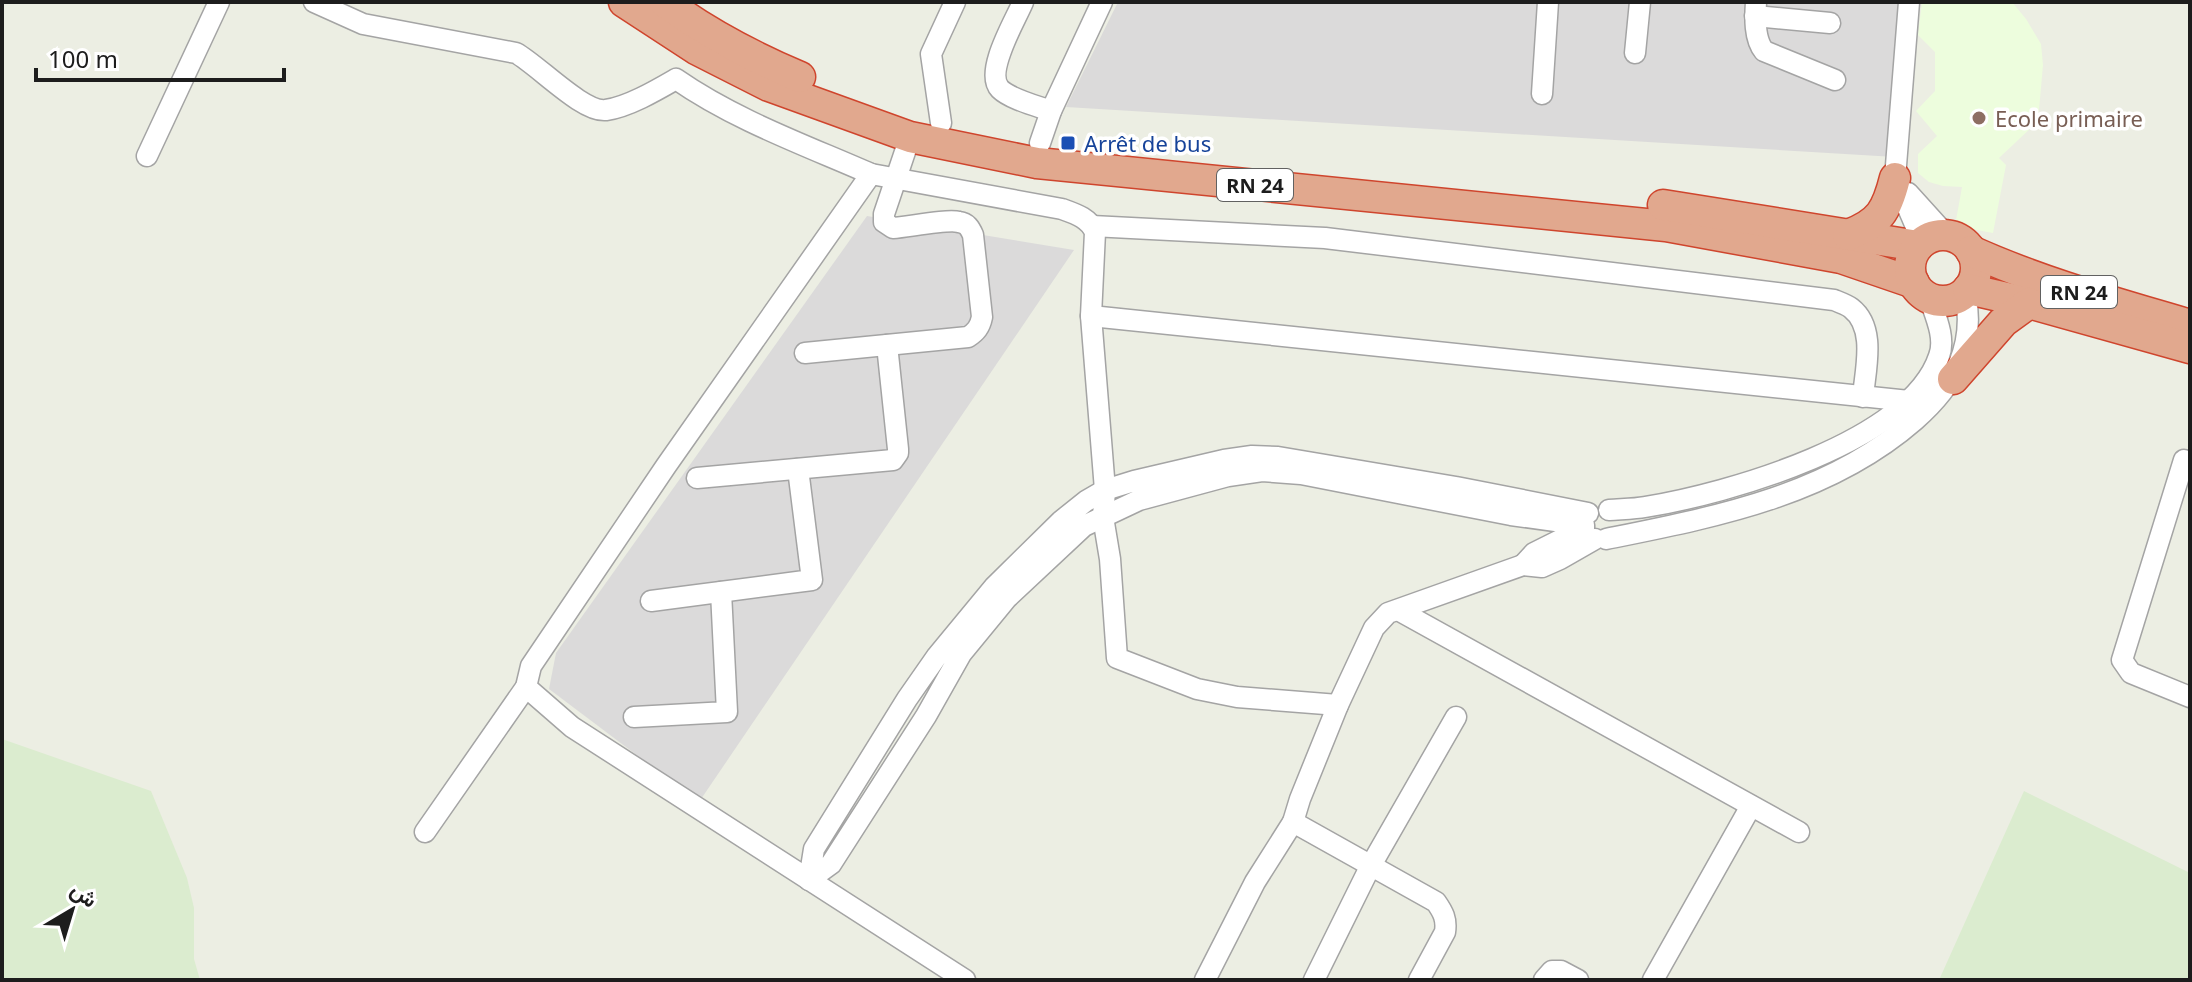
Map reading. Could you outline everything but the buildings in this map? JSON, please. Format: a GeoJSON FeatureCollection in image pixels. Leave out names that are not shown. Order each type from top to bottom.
{"type":"FeatureCollection","features":[{"type":"Feature","properties":{"kind":"highway","name":"RN 24"},"geometry":{"type":"LineString","coordinates":[[624,2],[696,49],[769,86],[910,137],[1037,163],[1666,226],[1841,258],[1921,290]]}},
{"type":"Feature","properties":{"kind":"highway","name":"RN 24"},"geometry":{"type":"LineString","coordinates":[[665,2],[684,16],[779,68],[849,98],[909,117],[1040,143],[1669,206],[1848,235],[1928,241]]}},
{"type":"Feature","properties":{"kind":"highway"},"geometry":{"type":"LineString","coordinates":[[1848,235],[1862,230],[1884,212],[1895,178]]}},
{"type":"Feature","properties":{"kind":"highway"},"geometry":{"type":"LineString","coordinates":[[1928,241],[1964,243],[1971,251],[1976,270],[1966,291],[1948,300],[1938,300],[1921,290],[1910,264],[1928,241]]}},
{"type":"Feature","properties":{"kind":"highway","name":"RN 24"},"geometry":{"type":"LineString","coordinates":[[1971,251],[2062,287],[2190,325]]}},
{"type":"Feature","properties":{"kind":"highway","name":"RN 24"},"geometry":{"type":"LineString","coordinates":[[1966,291],[2029,303],[2190,348]]}},
{"type":"Feature","properties":{"kind":"highway"},"geometry":{"type":"LineString","coordinates":[[1953,379],[2003,322],[2029,303]]}},
{"type":"Feature","properties":{"kind":"street"},"geometry":{"type":"LineString","coordinates":[[147,156],[219,2]]}},
{"type":"Feature","properties":{"kind":"street"},"geometry":{"type":"LineString","coordinates":[[314,2],[363,24],[516,53],[579,101],[597,109],[606,110],[648,95],[676,79],[696,49]]}},
{"type":"Feature","properties":{"kind":"street"},"geometry":{"type":"LineString","coordinates":[[941,123],[931,54],[955,2]]}},
{"type":"Feature","properties":{"kind":"street"},"geometry":{"type":"LineString","coordinates":[[1023,2],[996,64],[994,78],[999,88],[1008,95],[1051,111]]}},
{"type":"Feature","properties":{"kind":"street"},"geometry":{"type":"LineString","coordinates":[[1040,143],[1051,111],[1102,2]]}},
{"type":"Feature","properties":{"kind":"street"},"geometry":{"type":"LineString","coordinates":[[1542,94],[1548,2]]}},
{"type":"Feature","properties":{"kind":"street"},"geometry":{"type":"LineString","coordinates":[[1635,53],[1640,2]]}},
{"type":"Feature","properties":{"kind":"street"},"geometry":{"type":"LineString","coordinates":[[1909,2],[1895,178],[1928,241]]}},
{"type":"Feature","properties":{"kind":"street"},"geometry":{"type":"LineString","coordinates":[[1830,23],[1756,9],[1759,46],[1764,51],[1835,80]]}},
{"type":"Feature","properties":{"kind":"street"},"geometry":{"type":"LineString","coordinates":[[676,79],[699,95],[754,123],[871,174],[1062,209],[1078,215],[1092,226],[1095,232],[1091,316],[1105,490],[1103,517],[1110,559],[1117,658],[1197,689],[1237,697],[1338,705]]}},
{"type":"Feature","properties":{"kind":"street"},"geometry":{"type":"LineString","coordinates":[[805,353],[968,337],[978,330],[982,317],[972,231],[965,224],[954,222],[890,228],[883,218],[910,137]]}},
{"type":"Feature","properties":{"kind":"street"},"geometry":{"type":"LineString","coordinates":[[425,832],[526,687],[531,666],[675,453],[871,174]]}},
{"type":"Feature","properties":{"kind":"street"},"geometry":{"type":"LineString","coordinates":[[1092,226],[1325,238],[1834,300],[1853,309],[1868,341],[1863,397]]}},
{"type":"Feature","properties":{"kind":"street"},"geometry":{"type":"LineString","coordinates":[[1591,529],[1595,508],[1643,508],[1705,495],[1819,456],[1875,428],[1909,401],[1928,378],[1941,354],[1940,330],[1921,290]]}},
{"type":"Feature","properties":{"kind":"street"},"geometry":{"type":"LineString","coordinates":[[809,880],[831,864],[926,716],[961,654],[1007,598],[1084,526],[1139,500],[1228,476],[1262,471],[1301,474],[1591,529],[1714,517],[1781,497],[1847,468],[1891,441],[1931,407],[1953,379],[1968,340],[1966,291]]}},
{"type":"Feature","properties":{"kind":"street"},"geometry":{"type":"LineString","coordinates":[[1091,316],[1909,401]]}},
{"type":"Feature","properties":{"kind":"street"},"geometry":{"type":"LineString","coordinates":[[697,478],[888,461],[896,457],[898,449],[887,345]]}},
{"type":"Feature","properties":{"kind":"street"},"geometry":{"type":"LineString","coordinates":[[809,880],[814,849],[937,656],[994,587],[1061,521],[1105,490],[1224,460],[1252,456],[1278,457],[1456,487],[1610,537],[1616,528],[1615,518],[1609,510]]}},
{"type":"Feature","properties":{"kind":"street"},"geometry":{"type":"LineString","coordinates":[[2184,460],[2122,660],[2131,673],[2190,697]]}},
{"type":"Feature","properties":{"kind":"street"},"geometry":{"type":"LineString","coordinates":[[651,601],[812,580],[798,469]]}},
{"type":"Feature","properties":{"kind":"street"},"geometry":{"type":"LineString","coordinates":[[1205,980],[1255,882],[1293,822],[1338,705],[1374,628],[1388,613],[1523,565],[1534,553],[1591,529]]}},
{"type":"Feature","properties":{"kind":"street"},"geometry":{"type":"LineString","coordinates":[[634,717],[727,712],[721,592]]}},
{"type":"Feature","properties":{"kind":"street"},"geometry":{"type":"LineString","coordinates":[[1398,610],[1799,832]]}},
{"type":"Feature","properties":{"kind":"street"},"geometry":{"type":"LineString","coordinates":[[526,687],[572,727],[965,980]]}},
{"type":"Feature","properties":{"kind":"street"},"geometry":{"type":"LineString","coordinates":[[1314,980],[1370,867],[1456,717]]}},
{"type":"Feature","properties":{"kind":"street"},"geometry":{"type":"LineString","coordinates":[[1653,980],[1751,806]]}},
{"type":"Feature","properties":{"kind":"street"},"geometry":{"type":"LineString","coordinates":[[1293,822],[1436,902],[1447,923],[1419,980]]}},
{"type":"Feature","properties":{"kind":"street"},"geometry":{"type":"LineString","coordinates":[[1544,980],[1552,971],[1561,971],[1578,980]]}},
{"type":"Feature","properties":{"kind":"shaded area"},"geometry":{"type":"Polygon","coordinates":[[[1118,2],[1907,2],[1895,157],[1066,107],[1118,2]]]}},
{"type":"Feature","properties":{"kind":"shaded area","name":"Ecole primaire"},"geometry":{"type":"Polygon","coordinates":[[[1922,2],[2012,2],[2041,44],[2043,65],[2039,110],[2033,126],[1999,158],[2006,165],[1993,233],[1955,226],[1962,187],[1929,182],[1918,173],[1918,154],[1937,136],[1916,111],[1935,91],[1935,52],[1918,35],[1922,2]]]}},
{"type":"Feature","properties":{"kind":"shaded area"},"geometry":{"type":"Polygon","coordinates":[[[867,216],[1074,250],[699,802],[549,689],[556,653],[867,216]]]}},
{"type":"Feature","properties":{"kind":"shaded area"},"geometry":{"type":"Polygon","coordinates":[[[2,739],[151,791],[187,878],[194,908],[194,959],[200,980],[2,980],[2,739]]]}},
{"type":"Feature","properties":{"kind":"shaded area"},"geometry":{"type":"Polygon","coordinates":[[[2024,791],[2190,873],[2190,980],[1939,980],[2024,791]]]}},
{"type":"Feature","properties":{"kind":"place","name":"Ecole primaire"},"geometry":{"type":"Point","coordinates":[1979,118]}},
{"type":"Feature","properties":{"kind":"place","name":"Arrêt de bus"},"geometry":{"type":"Point","coordinates":[1068,143]}}]}
